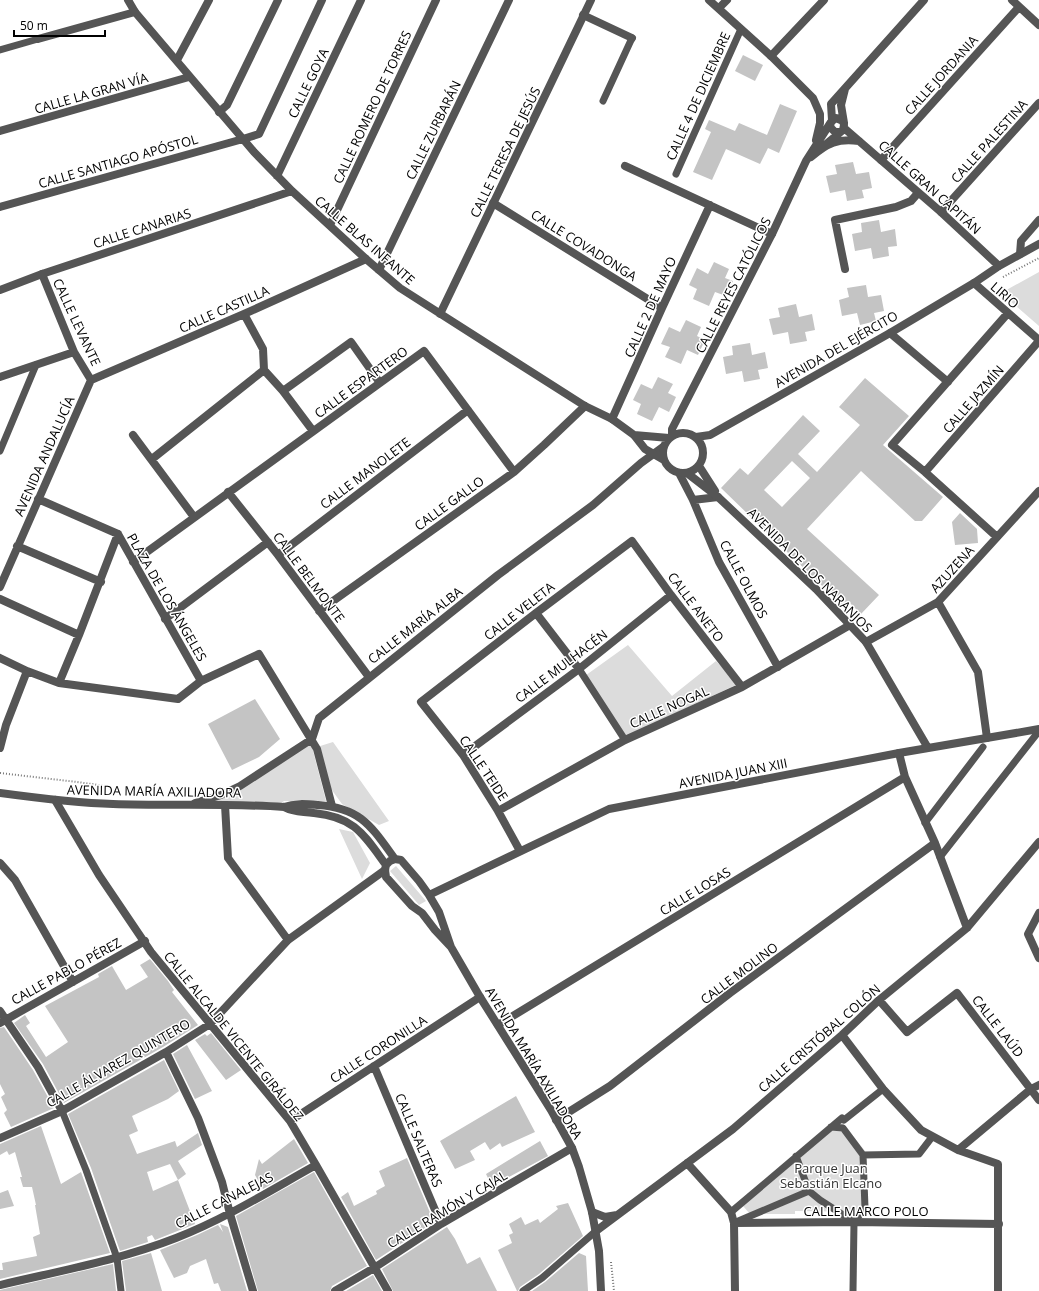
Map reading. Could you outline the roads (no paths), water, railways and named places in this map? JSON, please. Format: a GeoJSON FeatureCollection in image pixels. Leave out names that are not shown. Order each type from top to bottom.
{"type":"FeatureCollection","features":[{"type":"Feature","properties":{"kind":"street","name":"CALLE BLAS INFANTE"},"geometry":{"type":"LineString","coordinates":[[128,0],[135,12],[243,139],[292,191],[366,259],[400,288],[585,406],[612,419],[634,435],[645,449],[664,460]]}},
{"type":"Feature","properties":{"kind":"street"},"geometry":{"type":"LineString","coordinates":[[177,60],[209,0]]}},
{"type":"Feature","properties":{"kind":"street"},"geometry":{"type":"LineString","coordinates":[[219,112],[227,105],[278,0]]}},
{"type":"Feature","properties":{"kind":"street","name":"CALLE SANTIAGO APÓSTOL"},"geometry":{"type":"LineString","coordinates":[[0,207],[259,134],[322,0]]}},
{"type":"Feature","properties":{"kind":"street","name":"CALLE GOYA"},"geometry":{"type":"LineString","coordinates":[[277,176],[361,0]]}},
{"type":"Feature","properties":{"kind":"street","name":"CALLE ROMERO DE TORRES"},"geometry":{"type":"LineString","coordinates":[[330,225],[436,0]]}},
{"type":"Feature","properties":{"kind":"street","name":"CALLE ZURBARÁN"},"geometry":{"type":"LineString","coordinates":[[379,270],[509,0]]}},
{"type":"Feature","properties":{"kind":"street","name":"CALLE TERESA DE JESÚS"},"geometry":{"type":"LineString","coordinates":[[440,314],[591,0]]}},
{"type":"Feature","properties":{"kind":"street"},"geometry":{"type":"LineString","coordinates":[[709,0],[772,56],[813,98],[820,114],[830,124],[835,132],[842,127]]}},
{"type":"Feature","properties":{"kind":"street"},"geometry":{"type":"LineString","coordinates":[[719,8],[727,0]]}},
{"type":"Feature","properties":{"kind":"street"},"geometry":{"type":"LineString","coordinates":[[772,56],[824,0]]}},
{"type":"Feature","properties":{"kind":"street"},"geometry":{"type":"LineString","coordinates":[[830,124],[831,104],[924,0]]}},
{"type":"Feature","properties":{"kind":"street"},"geometry":{"type":"LineString","coordinates":[[1012,0],[1039,25]]}},
{"type":"Feature","properties":{"kind":"street","name":"CALLE JORDANIA"},"geometry":{"type":"LineString","coordinates":[[881,160],[1019,7]]}},
{"type":"Feature","properties":{"kind":"street"},"geometry":{"type":"LineString","coordinates":[[0,50],[135,12]]}},
{"type":"Feature","properties":{"kind":"street"},"geometry":{"type":"LineString","coordinates":[[583,15],[632,38],[602,100]]}},
{"type":"Feature","properties":{"kind":"street","name":"CALLE 4 DE DICIEMBRE"},"geometry":{"type":"LineString","coordinates":[[676,174],[741,28]]}},
{"type":"Feature","properties":{"kind":"street","name":"CALLE LA GRAN VÍA"},"geometry":{"type":"LineString","coordinates":[[0,131],[190,77]]}},
{"type":"Feature","properties":{"kind":"street"},"geometry":{"type":"LineString","coordinates":[[842,127],[841,105],[845,88]]}},
{"type":"Feature","properties":{"kind":"street","name":"CALLE PALESTINA"},"geometry":{"type":"LineString","coordinates":[[941,212],[1039,103]]}},
{"type":"Feature","properties":{"kind":"street"},"geometry":{"type":"LineString","coordinates":[[812,150],[820,127],[820,114]]}},
{"type":"Feature","properties":{"kind":"street"},"geometry":{"type":"LineString","coordinates":[[830,124],[839,118],[842,127]]}},
{"type":"Feature","properties":{"kind":"street","name":"CALLE REYES CATÓLICOS"},"geometry":{"type":"LineString","coordinates":[[671,437],[672,429],[679,418],[772,234],[806,161],[830,124]]}},
{"type":"Feature","properties":{"kind":"street","name":"CALLE GRAN CAPITÁN"},"geometry":{"type":"LineString","coordinates":[[842,127],[941,212],[999,266]]}},
{"type":"Feature","properties":{"kind":"street","name":"CALLE REYES CATÓLICOS"},"geometry":{"type":"LineString","coordinates":[[806,161],[825,145],[842,127]]}},
{"type":"Feature","properties":{"kind":"street","name":"CALLE REYES CATÓLICOS"},"geometry":{"type":"LineString","coordinates":[[825,145],[845,140],[860,141]]}},
{"type":"Feature","properties":{"kind":"street"},"geometry":{"type":"LineString","coordinates":[[625,166],[772,234]]}},
{"type":"Feature","properties":{"kind":"street","name":"CALLE CANARIAS"},"geometry":{"type":"LineString","coordinates":[[0,290],[42,274],[292,191]]}},
{"type":"Feature","properties":{"kind":"street"},"geometry":{"type":"LineString","coordinates":[[845,269],[835,220],[896,207],[911,201],[918,193]]}},
{"type":"Feature","properties":{"kind":"street","name":"CALLE COVADONGA"},"geometry":{"type":"LineString","coordinates":[[494,203],[662,308]]}},
{"type":"Feature","properties":{"kind":"street","name":"CALLE 2 DE MAYO"},"geometry":{"type":"LineString","coordinates":[[612,419],[710,205]]}},
{"type":"Feature","properties":{"kind":"street"},"geometry":{"type":"LineString","coordinates":[[1020,254],[1021,241],[1039,220]]}},
{"type":"Feature","properties":{"kind":"street","name":"AVENIDA DEL EJÉRCITO"},"geometry":{"type":"LineString","coordinates":[[696,438],[710,435],[890,333],[974,283],[999,266],[1039,244]]}},
{"type":"Feature","properties":{"kind":"street","name":"CALLE CASTILLA"},"geometry":{"type":"LineString","coordinates":[[91,380],[244,314],[366,259]]}},
{"type":"Feature","properties":{"kind":"street","name":"CALLE LEVANTE"},"geometry":{"type":"LineString","coordinates":[[42,274],[74,352],[91,380]]}},
{"type":"Feature","properties":{"kind":"street","name":"LIRIO"},"geometry":{"type":"LineString","coordinates":[[974,283],[1039,341]]}},
{"type":"Feature","properties":{"kind":"street"},"geometry":{"type":"LineString","coordinates":[[997,537],[925,472],[892,445],[1008,313]]}},
{"type":"Feature","properties":{"kind":"street"},"geometry":{"type":"LineString","coordinates":[[244,314],[263,349],[264,370],[283,391],[314,431]]}},
{"type":"Feature","properties":{"kind":"street"},"geometry":{"type":"LineString","coordinates":[[890,333],[948,382]]}},
{"type":"Feature","properties":{"kind":"street","name":"CALLE JAZMÍN"},"geometry":{"type":"LineString","coordinates":[[925,472],[1039,341]]}},
{"type":"Feature","properties":{"kind":"street"},"geometry":{"type":"LineString","coordinates":[[283,391],[351,342],[380,383]]}},
{"type":"Feature","properties":{"kind":"street","name":"CALLE ESPARTERO"},"geometry":{"type":"LineString","coordinates":[[133,562],[424,351],[514,472]]}},
{"type":"Feature","properties":{"kind":"street"},"geometry":{"type":"LineString","coordinates":[[0,377],[74,352]]}},
{"type":"Feature","properties":{"kind":"street"},"geometry":{"type":"LineString","coordinates":[[0,451],[36,365]]}},
{"type":"Feature","properties":{"kind":"street"},"geometry":{"type":"LineString","coordinates":[[152,459],[264,370]]}},
{"type":"Feature","properties":{"kind":"street","name":"AVENIDA ANDALUCÍA"},"geometry":{"type":"LineString","coordinates":[[0,587],[91,380]]}},
{"type":"Feature","properties":{"kind":"street","name":"CALLE GALLO"},"geometry":{"type":"LineString","coordinates":[[319,611],[514,472],[585,406]]}},
{"type":"Feature","properties":{"kind":"street","name":"CALLE MANOLETE"},"geometry":{"type":"LineString","coordinates":[[278,555],[468,410]]}},
{"type":"Feature","properties":{"kind":"street"},"geometry":{"type":"LineString","coordinates":[[679,418],[686,434]]}},
{"type":"Feature","properties":{"kind":"street"},"geometry":{"type":"LineString","coordinates":[[634,435],[671,437],[682,433],[696,438],[703,450]]}},
{"type":"Feature","properties":{"kind":"street"},"geometry":{"type":"LineString","coordinates":[[134,435],[194,517]]}},
{"type":"Feature","properties":{"kind":"street"},"geometry":{"type":"LineString","coordinates":[[671,437],[663,447],[662,454],[664,460],[667,466],[673,470],[683,473],[694,470],[699,466],[702,459],[703,450],[710,435]]}},
{"type":"Feature","properties":{"kind":"street","name":"CALLE MARÍA ALBA"},"geometry":{"type":"LineString","coordinates":[[312,739],[319,718],[498,575],[593,505],[641,463],[663,447]]}},
{"type":"Feature","properties":{"kind":"street","name":"AVENIDA DE LOS NARANJOS"},"geometry":{"type":"LineString","coordinates":[[699,466],[718,497]]}},
{"type":"Feature","properties":{"kind":"street","name":"AVENIDA DE LOS NARANJOS"},"geometry":{"type":"LineString","coordinates":[[683,473],[718,497],[816,589],[866,642],[928,748]]}},
{"type":"Feature","properties":{"kind":"street","name":"CALLE OLMOS"},"geometry":{"type":"LineString","coordinates":[[683,473],[719,562],[778,667]]}},
{"type":"Feature","properties":{"kind":"street","name":"AZUZENA"},"geometry":{"type":"LineString","coordinates":[[866,642],[938,602],[1039,491]]}},
{"type":"Feature","properties":{"kind":"street","name":"CALLE BELMONTE"},"geometry":{"type":"LineString","coordinates":[[228,492],[278,555],[369,677]]}},
{"type":"Feature","properties":{"kind":"street"},"geometry":{"type":"LineString","coordinates":[[693,500],[718,497]]}},
{"type":"Feature","properties":{"kind":"street"},"geometry":{"type":"LineString","coordinates":[[38,499],[118,534]]}},
{"type":"Feature","properties":{"kind":"street","name":"PLAZA DE LOS ÁNGELES"},"geometry":{"type":"LineString","coordinates":[[0,658],[26,671],[60,682],[178,699],[201,681],[118,534]]}},
{"type":"Feature","properties":{"kind":"street","name":"PLAZA DE LOS ÁNGELES"},"geometry":{"type":"LineString","coordinates":[[60,682],[118,534]]}},
{"type":"Feature","properties":{"kind":"street","name":"CALLE ANETO"},"geometry":{"type":"LineString","coordinates":[[632,541],[671,595],[742,687]]}},
{"type":"Feature","properties":{"kind":"street","name":"CALLE VELETA"},"geometry":{"type":"LineString","coordinates":[[421,702],[632,541]]}},
{"type":"Feature","properties":{"kind":"street"},"geometry":{"type":"LineString","coordinates":[[166,619],[268,542]]}},
{"type":"Feature","properties":{"kind":"street"},"geometry":{"type":"LineString","coordinates":[[17,546],[100,582]]}},
{"type":"Feature","properties":{"kind":"street","name":"CALLE MULHACÉN"},"geometry":{"type":"LineString","coordinates":[[463,755],[578,669],[671,595]]}},
{"type":"Feature","properties":{"kind":"street"},"geometry":{"type":"LineString","coordinates":[[0,600],[79,636]]}},
{"type":"Feature","properties":{"kind":"street"},"geometry":{"type":"LineString","coordinates":[[938,602],[978,672],[987,738]]}},
{"type":"Feature","properties":{"kind":"street"},"geometry":{"type":"LineString","coordinates":[[536,613],[578,669],[625,740]]}},
{"type":"Feature","properties":{"kind":"street","name":"CALLE NOGAL"},"geometry":{"type":"LineString","coordinates":[[498,810],[625,740],[742,687],[850,625]]}},
{"type":"Feature","properties":{"kind":"street"},"geometry":{"type":"LineString","coordinates":[[201,681],[259,654],[317,749],[332,806]]}},
{"type":"Feature","properties":{"kind":"street"},"geometry":{"type":"LineString","coordinates":[[0,748],[3,724],[26,671]]}},
{"type":"Feature","properties":{"kind":"street","name":"CALLE TEIDE"},"geometry":{"type":"LineString","coordinates":[[421,702],[463,755],[498,810],[520,851]]}},
{"type":"Feature","properties":{"kind":"street"},"geometry":{"type":"LineString","coordinates":[[940,857],[1039,730]]}},
{"type":"Feature","properties":{"kind":"street","name":"AVENIDA JUAN XIII"},"geometry":{"type":"LineString","coordinates":[[429,895],[609,809],[899,753],[1039,730]]}},
{"type":"Feature","properties":{"kind":"street"},"geometry":{"type":"LineString","coordinates":[[190,804],[213,798],[235,789],[312,739]]}},
{"type":"Feature","properties":{"kind":"street"},"geometry":{"type":"LineString","coordinates":[[925,823],[983,747]]}},
{"type":"Feature","properties":{"kind":"street"},"geometry":{"type":"LineString","coordinates":[[899,753],[905,777],[935,843],[967,928]]}},
{"type":"Feature","properties":{"kind":"street","name":"CALLE LOSAS"},"geometry":{"type":"LineString","coordinates":[[498,1025],[905,777]]}},
{"type":"Feature","properties":{"kind":"street","name":"AVENIDA MARÍA AXILIADORA"},"geometry":{"type":"LineString","coordinates":[[0,793],[55,800],[113,804],[190,804],[284,807],[293,804],[332,806],[353,813],[365,821],[375,831],[395,859],[401,860],[429,895],[433,905],[439,912],[451,947],[572,1148],[592,1212],[594,1234],[599,1250],[601,1291]]}},
{"type":"Feature","properties":{"kind":"street","name":"CALLE ALCALDE VICENTE GIRÁLDEZ"},"geometry":{"type":"LineString","coordinates":[[55,800],[99,875],[151,952],[290,1121],[388,1291]]}},
{"type":"Feature","properties":{"kind":"street"},"geometry":{"type":"LineString","coordinates":[[225,805],[228,858],[288,940]]}},
{"type":"Feature","properties":{"kind":"street","name":"AVENIDA MARÍA AXILIADORA"},"geometry":{"type":"LineString","coordinates":[[284,807],[292,812],[315,813],[346,820],[361,832],[385,868],[386,877],[412,906],[422,913],[451,947]]}},
{"type":"Feature","properties":{"kind":"street","name":"CALLE CRISTÓBAL COLÓN"},"geometry":{"type":"LineString","coordinates":[[594,1234],[732,1129],[842,1035],[879,1000],[967,928],[1039,842]]}},
{"type":"Feature","properties":{"kind":"street","name":"CALLE MOLINO"},"geometry":{"type":"LineString","coordinates":[[556,1120],[610,1086],[730,993],[935,843]]}},
{"type":"Feature","properties":{"kind":"street","name":"CALLE ÁLVAREZ QUINTERO"},"geometry":{"type":"LineString","coordinates":[[0,1138],[62,1111],[166,1052],[210,1024],[288,940],[385,868],[390,861],[395,859]]}},
{"type":"Feature","properties":{"kind":"street"},"geometry":{"type":"LineString","coordinates":[[0,863],[15,880],[73,982]]}},
{"type":"Feature","properties":{"kind":"street"},"geometry":{"type":"LineString","coordinates":[[419,881],[433,887],[446,888]]}},
{"type":"Feature","properties":{"kind":"street"},"geometry":{"type":"LineString","coordinates":[[439,912],[439,897],[446,888]]}},
{"type":"Feature","properties":{"kind":"street"},"geometry":{"type":"LineString","coordinates":[[422,913],[429,910],[433,905]]}},
{"type":"Feature","properties":{"kind":"street"},"geometry":{"type":"LineString","coordinates":[[1039,913],[1028,934],[1039,958]]}},
{"type":"Feature","properties":{"kind":"street","name":"CALLE PABLO PÉREZ"},"geometry":{"type":"LineString","coordinates":[[3,1021],[144,941]]}},
{"type":"Feature","properties":{"kind":"street","name":"CALLE LAÚD"},"geometry":{"type":"LineString","coordinates":[[879,1000],[907,1032],[957,993],[1039,1100]]}},
{"type":"Feature","properties":{"kind":"street","name":"CALLE CORONILLA"},"geometry":{"type":"LineString","coordinates":[[290,1121],[480,996]]}},
{"type":"Feature","properties":{"kind":"street"},"geometry":{"type":"LineString","coordinates":[[0,1011],[3,1021],[38,1067],[62,1111],[86,1170],[117,1258],[121,1291]]}},
{"type":"Feature","properties":{"kind":"street"},"geometry":{"type":"LineString","coordinates":[[842,1035],[882,1090],[921,1130],[958,1150],[998,1164],[998,1291]]}},
{"type":"Feature","properties":{"kind":"street"},"geometry":{"type":"LineString","coordinates":[[166,1052],[198,1118],[222,1182],[253,1291]]}},
{"type":"Feature","properties":{"kind":"street","name":"CALLE SALTERAS"},"geometry":{"type":"LineString","coordinates":[[374,1066],[441,1224]]}},
{"type":"Feature","properties":{"kind":"street"},"geometry":{"type":"LineString","coordinates":[[958,1150],[1031,1089],[1039,1085]]}},
{"type":"Feature","properties":{"kind":"street"},"geometry":{"type":"LineString","coordinates":[[731,1212],[842,1118],[844,1120],[882,1090]]}},
{"type":"Feature","properties":{"kind":"street"},"geometry":{"type":"LineString","coordinates":[[831,1127],[843,1128],[863,1155],[865,1208],[854,1222],[852,1291]]}},
{"type":"Feature","properties":{"kind":"street"},"geometry":{"type":"LineString","coordinates":[[863,1155],[919,1154],[932,1137]]}},
{"type":"Feature","properties":{"kind":"street","name":"CALLE RAMÓN Y CAJAL"},"geometry":{"type":"LineString","coordinates":[[335,1291],[374,1268],[441,1224],[572,1148]]}},
{"type":"Feature","properties":{"kind":"street"},"geometry":{"type":"LineString","coordinates":[[796,1156],[809,1191],[854,1222]]}},
{"type":"Feature","properties":{"kind":"street"},"geometry":{"type":"LineString","coordinates":[[687,1163],[731,1212],[734,1223],[735,1291]]}},
{"type":"Feature","properties":{"kind":"street","name":"CALLE CANALEJAS"},"geometry":{"type":"LineString","coordinates":[[0,1285],[117,1258],[176,1238],[230,1214],[316,1164]]}},
{"type":"Feature","properties":{"kind":"street"},"geometry":{"type":"LineString","coordinates":[[734,1223],[809,1191]]}},
{"type":"Feature","properties":{"kind":"street"},"geometry":{"type":"LineString","coordinates":[[592,1212],[605,1217],[619,1215]]}},
{"type":"Feature","properties":{"kind":"street","name":"CALLE MARCO POLO"},"geometry":{"type":"LineString","coordinates":[[734,1223],[854,1222],[999,1224]]}},
{"type":"Feature","properties":{"kind":"street"},"geometry":{"type":"LineString","coordinates":[[523,1291],[542,1278],[594,1234]]}},
{"type":"Feature","properties":{"kind":"park label","name":"Parque Juan Sebastián Elcano"},"geometry":{"type":"Point","coordinates":[831,1176]}}]}
